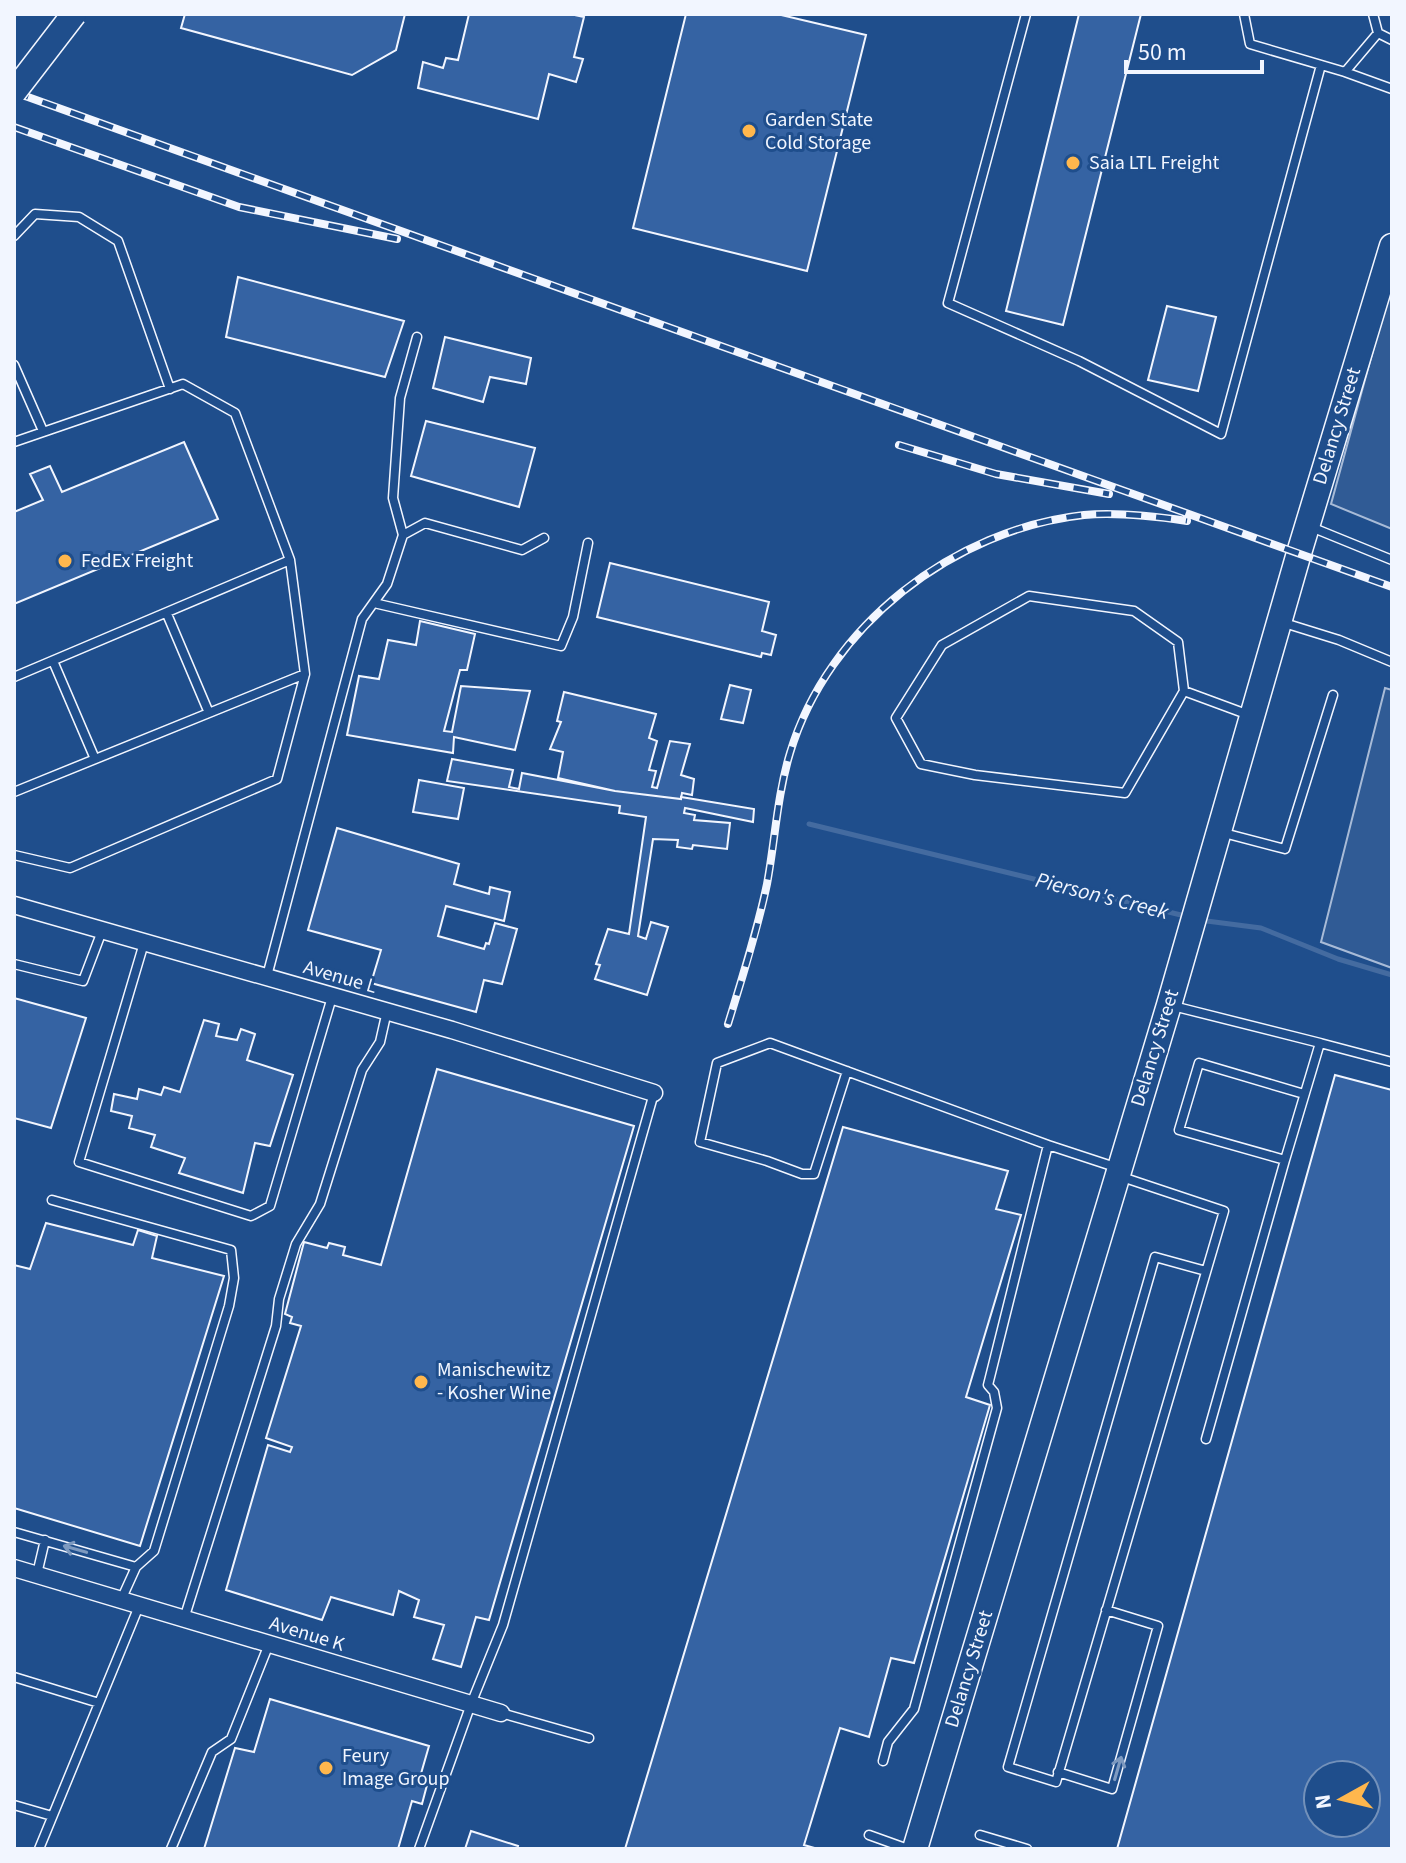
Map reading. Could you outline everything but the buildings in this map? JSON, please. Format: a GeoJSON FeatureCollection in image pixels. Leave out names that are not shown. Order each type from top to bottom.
{"type":"FeatureCollection","features":[{"type":"Feature","properties":{"kind":"street"},"geometry":{"type":"LineString","coordinates":[[14,92],[74,14]]}},
{"type":"Feature","properties":{"kind":"street","name":"Delancy Street"},"geometry":{"type":"LineString","coordinates":[[915,1849],[1169,1005],[1307,525],[1392,246]]}},
{"type":"Feature","properties":{"kind":"street","name":"Avenue L"},"geometry":{"type":"LineString","coordinates":[[14,905],[387,1011],[654,1093]]}},
{"type":"Feature","properties":{"kind":"street","name":"Avenue K"},"geometry":{"type":"LineString","coordinates":[[14,1568],[501,1713]]}},
{"type":"Feature","properties":{"kind":"lane"},"geometry":{"type":"LineString","coordinates":[[1026,14],[948,303],[1079,361],[1221,434],[1321,65]]}},
{"type":"Feature","properties":{"kind":"lane"},"geometry":{"type":"LineString","coordinates":[[1244,14],[1250,44],[1392,89]]}},
{"type":"Feature","properties":{"kind":"lane"},"geometry":{"type":"LineString","coordinates":[[1373,14],[1378,33],[1392,40]]}},
{"type":"Feature","properties":{"kind":"lane"},"geometry":{"type":"LineString","coordinates":[[1345,72],[1378,33]]}},
{"type":"Feature","properties":{"kind":"lane"},"geometry":{"type":"LineString","coordinates":[[14,236],[35,214],[79,217],[118,241],[170,389]]}},
{"type":"Feature","properties":{"kind":"lane"},"geometry":{"type":"LineString","coordinates":[[267,976],[362,619],[387,584],[403,535],[393,498],[400,398],[417,337]]}},
{"type":"Feature","properties":{"kind":"lane"},"geometry":{"type":"LineString","coordinates":[[14,365],[43,431]]}},
{"type":"Feature","properties":{"kind":"lane"},"geometry":{"type":"LineString","coordinates":[[14,442],[183,384],[235,413],[290,560],[305,674],[277,779],[70,868],[14,855]]}},
{"type":"Feature","properties":{"kind":"lane"},"geometry":{"type":"LineString","coordinates":[[403,535],[425,523],[522,550],[544,538]]}},
{"type":"Feature","properties":{"kind":"lane"},"geometry":{"type":"LineString","coordinates":[[1307,525],[1392,560]]}},
{"type":"Feature","properties":{"kind":"lane"},"geometry":{"type":"LineString","coordinates":[[374,603],[561,646],[573,617],[588,543]]}},
{"type":"Feature","properties":{"kind":"lane"},"geometry":{"type":"LineString","coordinates":[[14,677],[290,560]]}},
{"type":"Feature","properties":{"kind":"lane"},"geometry":{"type":"LineString","coordinates":[[1029,596],[1134,611],[1178,642],[1184,691],[1125,793],[975,775],[921,764],[896,718],[942,645],[1029,596]]}},
{"type":"Feature","properties":{"kind":"lane"},"geometry":{"type":"LineString","coordinates":[[167,614],[209,713]]}},
{"type":"Feature","properties":{"kind":"lane"},"geometry":{"type":"LineString","coordinates":[[1280,622],[1339,640],[1392,662]]}},
{"type":"Feature","properties":{"kind":"lane"},"geometry":{"type":"LineString","coordinates":[[53,661],[95,759]]}},
{"type":"Feature","properties":{"kind":"lane"},"geometry":{"type":"LineString","coordinates":[[14,792],[305,674]]}},
{"type":"Feature","properties":{"kind":"lane"},"geometry":{"type":"LineString","coordinates":[[1184,691],[1253,717]]}},
{"type":"Feature","properties":{"kind":"lane"},"geometry":{"type":"LineString","coordinates":[[1219,832],[1285,849],[1333,695]]}},
{"type":"Feature","properties":{"kind":"lane"},"geometry":{"type":"LineString","coordinates":[[14,964],[83,981],[102,931]]}},
{"type":"Feature","properties":{"kind":"lane"},"geometry":{"type":"LineString","coordinates":[[144,943],[79,1162],[251,1216],[270,1206],[332,997]]}},
{"type":"Feature","properties":{"kind":"lane"},"geometry":{"type":"LineString","coordinates":[[1169,1005],[1392,1062]]}},
{"type":"Feature","properties":{"kind":"lane"},"geometry":{"type":"LineString","coordinates":[[184,1619],[276,1326],[279,1299],[296,1244],[320,1204],[362,1070],[380,1042],[387,1011]]}},
{"type":"Feature","properties":{"kind":"lane"},"geometry":{"type":"LineString","coordinates":[[847,1071],[814,1174],[802,1174],[700,1142],[717,1063],[770,1043],[847,1071],[1048,1145],[1224,1211],[1056,1782],[1008,1767],[1155,1257],[1206,1271]]}},
{"type":"Feature","properties":{"kind":"lane"},"geometry":{"type":"LineString","coordinates":[[1206,1439],[1320,1043]]}},
{"type":"Feature","properties":{"kind":"lane"},"geometry":{"type":"LineString","coordinates":[[1285,1160],[1179,1130],[1199,1063],[1304,1094]]}},
{"type":"Feature","properties":{"kind":"lane"},"geometry":{"type":"LineString","coordinates":[[419,1849],[503,1625],[654,1093]]}},
{"type":"Feature","properties":{"kind":"lane"},"geometry":{"type":"LineString","coordinates":[[883,1761],[888,1742],[914,1709],[997,1408],[994,1392],[988,1385],[1048,1145]]}},
{"type":"Feature","properties":{"kind":"lane"},"geometry":{"type":"LineString","coordinates":[[52,1200],[231,1250],[234,1278],[229,1306],[154,1551],[136,1567],[121,1600]]}},
{"type":"Feature","properties":{"kind":"lane"},"geometry":{"type":"LineString","coordinates":[[14,1532],[136,1567]]}},
{"type":"Feature","properties":{"kind":"lane"},"geometry":{"type":"LineString","coordinates":[[37,1575],[45,1540]]}},
{"type":"Feature","properties":{"kind":"lane"},"geometry":{"type":"LineString","coordinates":[[39,1849],[140,1605]]}},
{"type":"Feature","properties":{"kind":"lane"},"geometry":{"type":"LineString","coordinates":[[1058,1772],[1112,1789],[1158,1626],[1106,1610]]}},
{"type":"Feature","properties":{"kind":"lane"},"geometry":{"type":"LineString","coordinates":[[171,1849],[212,1752],[231,1739],[269,1644]]}},
{"type":"Feature","properties":{"kind":"lane"},"geometry":{"type":"LineString","coordinates":[[14,1677],[99,1703]]}},
{"type":"Feature","properties":{"kind":"lane","name":"Avenue K"},"geometry":{"type":"LineString","coordinates":[[501,1713],[589,1738]]}},
{"type":"Feature","properties":{"kind":"lane"},"geometry":{"type":"LineString","coordinates":[[14,1805],[52,1816]]}},
{"type":"Feature","properties":{"kind":"lane"},"geometry":{"type":"LineString","coordinates":[[869,1835],[908,1849]]}},
{"type":"Feature","properties":{"kind":"lane"},"geometry":{"type":"LineString","coordinates":[[980,1835],[1027,1849]]}},
{"type":"Feature","properties":{"kind":"shaded area"},"geometry":{"type":"Polygon","coordinates":[[[1392,281],[1392,529],[1331,504],[1392,281]]]}},
{"type":"Feature","properties":{"kind":"shaded area"},"geometry":{"type":"Polygon","coordinates":[[[1385,688],[1392,690],[1392,968],[1321,942],[1385,688]]]}},
{"type":"Feature","properties":{"kind":"waterway","name":"Pierson's Creek"},"geometry":{"type":"LineString","coordinates":[[809,824],[1185,916]]}},
{"type":"Feature","properties":{"kind":"waterway","name":"Pierson's Creek"},"geometry":{"type":"LineString","coordinates":[[1199,920],[1261,928],[1338,959],[1392,975]]}},
{"type":"Feature","properties":{"kind":"railway"},"geometry":{"type":"LineString","coordinates":[[14,92],[1392,587]]}},
{"type":"Feature","properties":{"kind":"railway"},"geometry":{"type":"LineString","coordinates":[[14,127],[239,207],[397,239]]}},
{"type":"Feature","properties":{"kind":"railway"},"geometry":{"type":"LineString","coordinates":[[899,445],[996,474],[1109,494]]}},
{"type":"Feature","properties":{"kind":"railway"},"geometry":{"type":"LineString","coordinates":[[728,1024],[763,902],[790,753],[808,707],[834,664],[865,626],[902,592],[944,563],[989,540],[1036,524],[1097,514],[1187,521]]}},
{"type":"Feature","properties":{"kind":"place","name":"Garden State Cold Storage"},"geometry":{"type":"Point","coordinates":[749,131]}},
{"type":"Feature","properties":{"kind":"place","name":"Saia LTL Freight"},"geometry":{"type":"Point","coordinates":[1073,163]}},
{"type":"Feature","properties":{"kind":"place","name":"FedEx Freight"},"geometry":{"type":"Point","coordinates":[65,561]}},
{"type":"Feature","properties":{"kind":"place","name":"Manischewitz - Kosher Wine"},"geometry":{"type":"Point","coordinates":[421,1382]}},
{"type":"Feature","properties":{"kind":"place","name":"Feury Image Group"},"geometry":{"type":"Point","coordinates":[326,1768]}}]}
